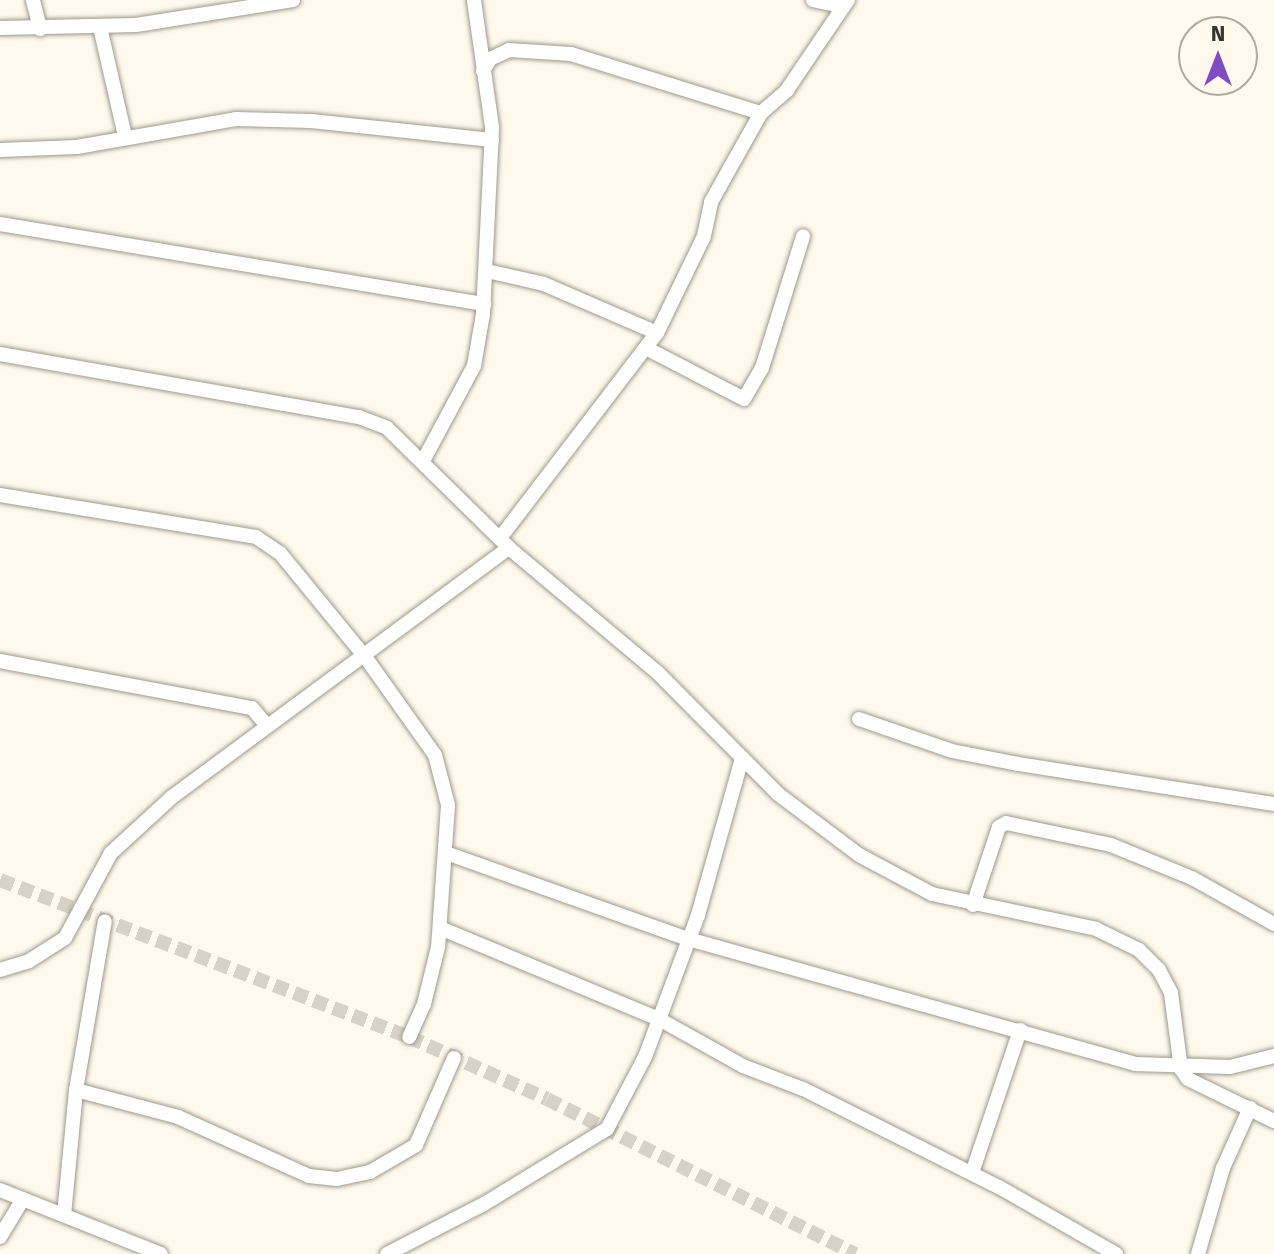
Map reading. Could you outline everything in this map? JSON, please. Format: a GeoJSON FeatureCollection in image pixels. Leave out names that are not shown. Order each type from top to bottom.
{"type":"FeatureCollection","features":[{"type":"Feature","properties":{"kind":"street"},"geometry":{"type":"LineString","coordinates":[[33,0],[40,29]]}},
{"type":"Feature","properties":{"kind":"street"},"geometry":{"type":"LineString","coordinates":[[0,28],[100,27],[293,0]]}},
{"type":"Feature","properties":{"kind":"street"},"geometry":{"type":"LineString","coordinates":[[423,461],[474,366],[484,304],[492,140],[474,0]]}},
{"type":"Feature","properties":{"kind":"street"},"geometry":{"type":"LineString","coordinates":[[0,970],[29,961],[65,938],[124,838],[267,726],[366,658],[504,543],[657,333],[704,236],[711,202],[761,113],[787,90],[845,3],[813,0]]}},
{"type":"Feature","properties":{"kind":"street"},"geometry":{"type":"LineString","coordinates":[[100,27],[110,51],[125,136]]}},
{"type":"Feature","properties":{"kind":"street"},"geometry":{"type":"LineString","coordinates":[[483,71],[490,59],[509,50],[571,54],[761,113]]}},
{"type":"Feature","properties":{"kind":"street"},"geometry":{"type":"LineString","coordinates":[[0,150],[77,147],[204,122],[269,120],[492,140]]}},
{"type":"Feature","properties":{"kind":"street"},"geometry":{"type":"LineString","coordinates":[[0,224],[484,304]]}},
{"type":"Feature","properties":{"kind":"street"},"geometry":{"type":"LineString","coordinates":[[646,348],[744,399],[762,368],[803,236]]}},
{"type":"Feature","properties":{"kind":"street"},"geometry":{"type":"LineString","coordinates":[[487,271],[544,284],[657,333]]}},
{"type":"Feature","properties":{"kind":"street"},"geometry":{"type":"LineString","coordinates":[[0,354],[359,417],[387,428],[504,543],[658,673],[742,758],[817,827],[872,864],[932,894],[1096,929],[1139,950],[1159,970],[1171,993],[1181,1069],[1202,1087],[1274,1121]]}},
{"type":"Feature","properties":{"kind":"street"},"geometry":{"type":"LineString","coordinates":[[0,495],[256,537],[280,553],[366,658],[435,755],[448,805],[440,928],[433,974],[409,1037]]}},
{"type":"Feature","properties":{"kind":"street"},"geometry":{"type":"LineString","coordinates":[[0,661],[252,708],[267,726]]}},
{"type":"Feature","properties":{"kind":"street"},"geometry":{"type":"LineString","coordinates":[[859,719],[952,751],[1005,762],[1274,804]]}},
{"type":"Feature","properties":{"kind":"street"},"geometry":{"type":"LineString","coordinates":[[387,1254],[484,1204],[607,1129],[632,1087],[659,1019],[715,864],[742,758]]}},
{"type":"Feature","properties":{"kind":"street"},"geometry":{"type":"LineString","coordinates":[[973,905],[999,827],[1006,823],[1124,850],[1192,878],[1274,924]]}},
{"type":"Feature","properties":{"kind":"street"},"geometry":{"type":"LineString","coordinates":[[446,853],[688,939],[1152,1068],[1243,1066],[1274,1056]]}},
{"type":"Feature","properties":{"kind":"street"},"geometry":{"type":"LineString","coordinates":[[64,1215],[76,1090],[105,921]]}},
{"type":"Feature","properties":{"kind":"street"},"geometry":{"type":"LineString","coordinates":[[440,928],[659,1019],[743,1066],[803,1089],[972,1173],[1116,1254]]}},
{"type":"Feature","properties":{"kind":"street"},"geometry":{"type":"LineString","coordinates":[[972,1173],[1020,1030]]}},
{"type":"Feature","properties":{"kind":"street"},"geometry":{"type":"LineString","coordinates":[[76,1090],[178,1117],[309,1176],[337,1179],[370,1172],[416,1145],[454,1058]]}},
{"type":"Feature","properties":{"kind":"street"},"geometry":{"type":"LineString","coordinates":[[1198,1254],[1223,1168],[1250,1108]]}},
{"type":"Feature","properties":{"kind":"street"},"geometry":{"type":"LineString","coordinates":[[0,1190],[161,1254]]}},
{"type":"Feature","properties":{"kind":"street"},"geometry":{"type":"LineString","coordinates":[[0,1237],[23,1199]]}},
{"type":"Feature","properties":{"kind":"tunnel"},"geometry":{"type":"LineString","coordinates":[[0,880],[409,1037],[547,1099],[855,1254]]}}]}
